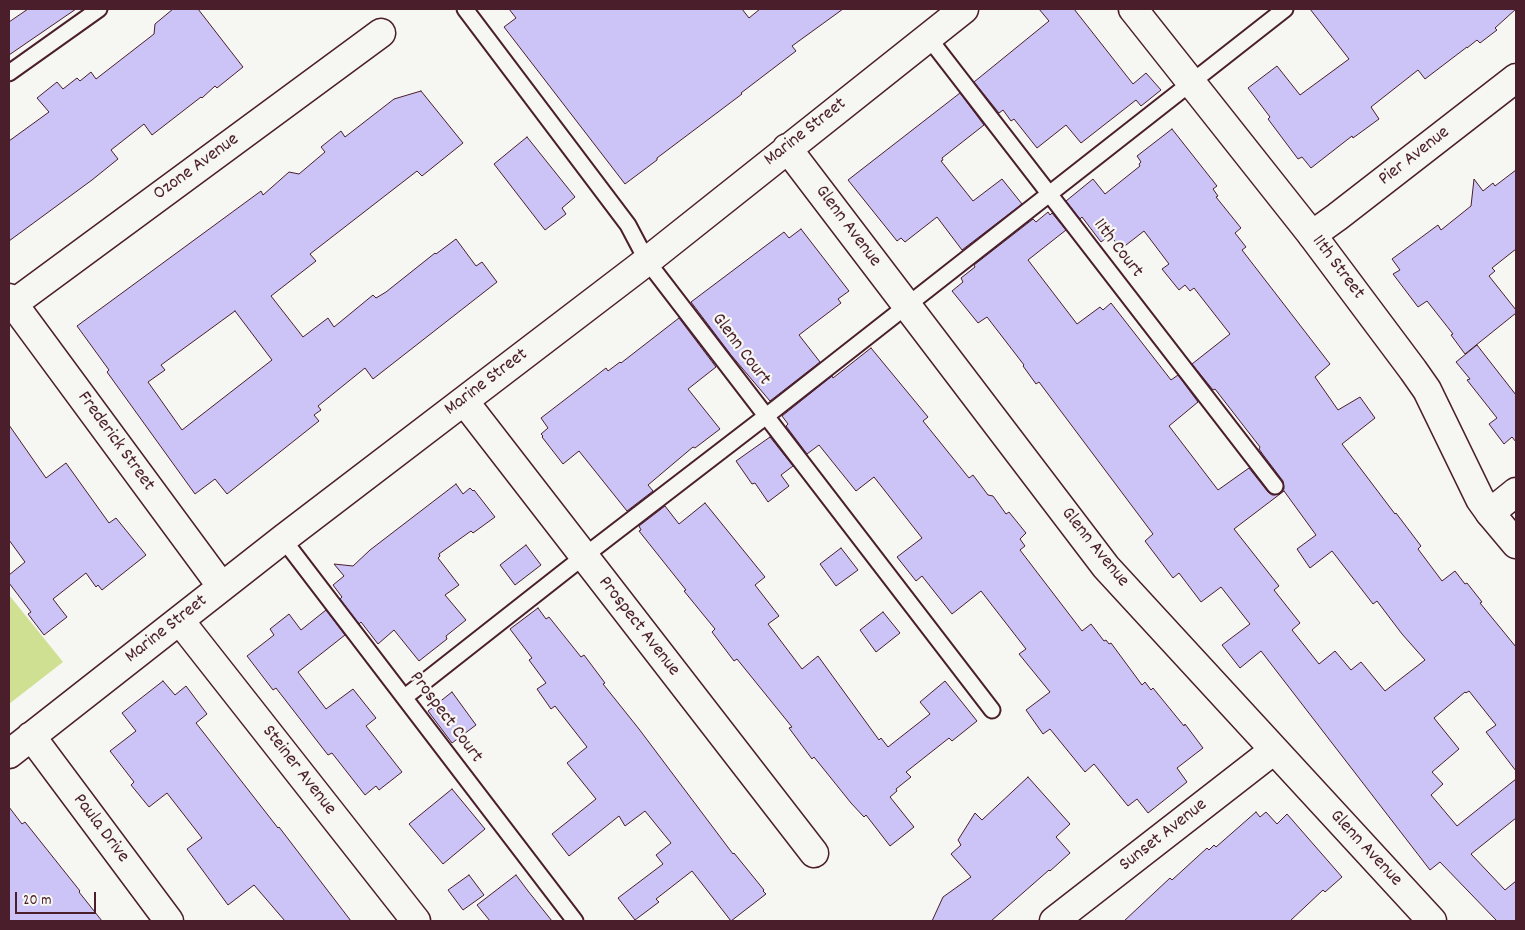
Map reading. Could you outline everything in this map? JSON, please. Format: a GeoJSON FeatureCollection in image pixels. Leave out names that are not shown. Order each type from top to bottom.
{"type":"FeatureCollection","features":[{"type":"Feature","properties":{"kind":"street","name":"Marine Street"},"geometry":{"type":"LineString","coordinates":[[9,754],[222,586],[646,261],[964,9]]}},
{"type":"Feature","properties":{"kind":"street","name":"11th Street"},"geometry":{"type":"LineString","coordinates":[[1133,9],[1312,235],[1414,370],[1427,390],[1480,499],[1516,544]]}},
{"type":"Feature","properties":{"kind":"street","name":"Ozone Avenue"},"geometry":{"type":"LineString","coordinates":[[11,301],[381,33]]}},
{"type":"Feature","properties":{"kind":"street","name":"Pier Avenue"},"geometry":{"type":"LineString","coordinates":[[1312,235],[1516,78]]}},
{"type":"Feature","properties":{"kind":"street","name":"Glenn Avenue"},"geometry":{"type":"LineString","coordinates":[[787,148],[1106,567],[1432,921]]}},
{"type":"Feature","properties":{"kind":"street","name":"Frederick Street"},"geometry":{"type":"LineString","coordinates":[[11,301],[222,586]]}},
{"type":"Feature","properties":{"kind":"street","name":"Prospect Avenue"},"geometry":{"type":"LineString","coordinates":[[464,401],[814,853]]}},
{"type":"Feature","properties":{"kind":"street"},"geometry":{"type":"LineString","coordinates":[[1490,513],[1516,492]]}},
{"type":"Feature","properties":{"kind":"street","name":"Steiner Avenue"},"geometry":{"type":"LineString","coordinates":[[180,621],[416,921]]}},
{"type":"Feature","properties":{"kind":"street","name":"Paula Drive"},"geometry":{"type":"LineString","coordinates":[[31,736],[169,921]]}},
{"type":"Feature","properties":{"kind":"street","name":"Sunset Avenue"},"geometry":{"type":"LineString","coordinates":[[1054,921],[1274,750]]}},
{"type":"Feature","properties":{"kind":"lane"},"geometry":{"type":"LineString","coordinates":[[9,73],[99,9]]}},
{"type":"Feature","properties":{"kind":"lane","name":"Glenn Court"},"geometry":{"type":"LineString","coordinates":[[465,9],[628,225],[646,261],[992,710]]}},
{"type":"Feature","properties":{"kind":"lane"},"geometry":{"type":"LineString","coordinates":[[405,697],[1285,9]]}},
{"type":"Feature","properties":{"kind":"lane","name":"11th Court"},"geometry":{"type":"LineString","coordinates":[[928,37],[1275,486]]}},
{"type":"Feature","properties":{"kind":"lane","name":"Prospect Court"},"geometry":{"type":"LineString","coordinates":[[283,539],[575,921]]}},
{"type":"Feature","properties":{"kind":"green space"},"geometry":{"type":"Polygon","coordinates":[[[9,595],[63,662],[9,704],[9,595]]]}},
{"type":"Feature","properties":{"kind":"building"},"geometry":{"type":"Polygon","coordinates":[[[28,9],[76,9],[9,55],[9,22],[28,9]]]}},
{"type":"Feature","properties":{"kind":"building"},"geometry":{"type":"Polygon","coordinates":[[[173,9],[198,9],[243,67],[217,88],[215,86],[152,135],[144,124],[111,150],[118,159],[9,241],[9,141],[49,112],[37,98],[57,82],[63,89],[77,78],[80,81],[91,72],[96,79],[154,34],[155,24],[173,9]]]}},
{"type":"Feature","properties":{"kind":"building"},"geometry":{"type":"Polygon","coordinates":[[[509,9],[742,9],[749,18],[760,9],[843,9],[792,46],[796,51],[625,184],[504,27],[516,18],[509,9]]]}},
{"type":"Feature","properties":{"kind":"building"},"geometry":{"type":"Polygon","coordinates":[[[1039,9],[1074,9],[1133,84],[1146,73],[1161,90],[1141,106],[1136,100],[1081,143],[1066,125],[1037,148],[1014,119],[1011,121],[1003,110],[999,113],[974,82],[1049,21],[1039,9]]]}},
{"type":"Feature","properties":{"kind":"building"},"geometry":{"type":"Polygon","coordinates":[[[1310,9],[1516,9],[1495,28],[1497,30],[1480,43],[1477,40],[1425,79],[1418,70],[1371,107],[1379,119],[1353,138],[1352,136],[1311,168],[1302,157],[1298,159],[1248,88],[1277,66],[1300,95],[1349,59],[1310,9]]]}},
{"type":"Feature","properties":{"kind":"building"},"geometry":{"type":"Polygon","coordinates":[[[421,91],[463,143],[422,176],[417,171],[310,254],[316,261],[271,296],[303,337],[328,318],[334,327],[373,295],[376,298],[386,292],[435,253],[456,239],[476,266],[482,262],[497,282],[373,379],[365,368],[318,406],[321,410],[314,415],[319,421],[227,494],[215,479],[195,494],[107,372],[109,370],[77,326],[261,191],[263,195],[289,172],[299,174],[325,152],[321,147],[341,131],[345,137],[394,99],[421,91]],[[235,311],[161,365],[165,370],[148,382],[182,430],[272,360],[235,311]]]}},
{"type":"Feature","properties":{"kind":"building"},"geometry":{"type":"Polygon","coordinates":[[[960,93],[984,125],[942,158],[943,160],[941,161],[973,201],[1002,179],[1022,204],[962,250],[937,217],[905,242],[901,238],[897,241],[848,180],[960,93]]]}},
{"type":"Feature","properties":{"kind":"building"},"geometry":{"type":"Polygon","coordinates":[[[1172,129],[1217,186],[1213,189],[1218,196],[1216,197],[1241,228],[1235,233],[1246,247],[1242,250],[1330,364],[1315,377],[1338,410],[1360,397],[1375,418],[1342,444],[1421,546],[1418,549],[1442,581],[1455,571],[1465,584],[1467,583],[1482,602],[1480,603],[1516,647],[1516,771],[1486,732],[1496,725],[1469,691],[1465,692],[1434,718],[1459,749],[1432,772],[1443,784],[1431,795],[1457,826],[1516,779],[1516,818],[1471,854],[1505,890],[1516,881],[1516,921],[1497,921],[1440,862],[1430,870],[1261,651],[1240,668],[1222,645],[1250,624],[1221,587],[1201,602],[1179,573],[1173,578],[1145,541],[1153,534],[1039,382],[1036,384],[1024,365],[987,317],[978,323],[952,291],[963,282],[961,278],[975,267],[974,265],[1033,219],[1036,222],[1048,212],[1050,215],[1052,213],[1066,230],[1028,260],[1077,324],[1100,307],[1103,310],[1111,303],[1171,380],[1178,375],[1198,402],[1169,426],[1218,490],[1249,468],[1268,492],[1272,495],[1280,494],[1284,489],[1283,481],[1259,449],[1260,447],[1215,389],[1213,390],[1192,364],[1230,334],[1194,288],[1190,291],[1185,285],[1179,290],[1162,269],[1169,264],[1144,231],[1121,249],[1110,235],[1101,242],[1082,217],[1080,219],[1066,201],[1093,179],[1105,194],[1140,166],[1141,162],[1137,156],[1172,129]],[[1284,491],[1234,529],[1279,586],[1274,590],[1300,623],[1292,630],[1319,664],[1335,651],[1351,670],[1361,662],[1385,691],[1425,660],[1377,601],[1373,604],[1332,551],[1310,568],[1297,549],[1316,535],[1284,491]]]}},
{"type":"Feature","properties":{"kind":"building"},"geometry":{"type":"Polygon","coordinates":[[[527,137],[575,197],[562,208],[566,214],[545,230],[494,164],[527,137]]]}},
{"type":"Feature","properties":{"kind":"building"},"geometry":{"type":"Polygon","coordinates":[[[1516,170],[1516,249],[1492,268],[1495,271],[1489,276],[1516,310],[1516,313],[1465,354],[1451,335],[1453,334],[1427,301],[1418,307],[1393,274],[1400,270],[1392,259],[1438,225],[1441,230],[1471,206],[1474,179],[1483,191],[1493,183],[1495,186],[1516,170]]]}},
{"type":"Feature","properties":{"kind":"building"},"geometry":{"type":"Polygon","coordinates":[[[801,229],[849,291],[838,299],[841,303],[799,335],[820,362],[770,401],[731,355],[691,302],[784,232],[789,238],[801,229]]]}},
{"type":"Feature","properties":{"kind":"building"},"geometry":{"type":"Polygon","coordinates":[[[679,318],[716,367],[688,389],[720,429],[695,448],[693,447],[648,485],[653,491],[627,511],[579,451],[563,464],[542,437],[541,434],[548,428],[541,418],[606,368],[608,371],[621,363],[679,318]]]}},
{"type":"Feature","properties":{"kind":"building"},"geometry":{"type":"Polygon","coordinates":[[[1477,345],[1516,395],[1516,442],[1512,437],[1504,444],[1489,424],[1497,418],[1467,380],[1470,379],[1456,362],[1477,345]]]}},
{"type":"Feature","properties":{"kind":"building"},"geometry":{"type":"Polygon","coordinates":[[[871,348],[928,417],[923,421],[969,478],[973,475],[988,495],[993,496],[1006,514],[1009,512],[1026,533],[1020,539],[1025,546],[1020,550],[1082,631],[1091,624],[1104,641],[1106,640],[1109,644],[1111,643],[1142,685],[1145,682],[1151,690],[1153,688],[1184,726],[1185,724],[1203,748],[1177,768],[1187,782],[1148,813],[1137,799],[1128,806],[1094,764],[1085,772],[1050,729],[1043,734],[1026,710],[1050,692],[1019,654],[1026,649],[981,591],[952,614],[922,576],[916,581],[897,557],[922,538],[874,477],[856,491],[819,445],[807,454],[786,426],[788,424],[782,416],[871,348]]]}},
{"type":"Feature","properties":{"kind":"building"},"geometry":{"type":"Polygon","coordinates":[[[9,425],[46,478],[66,463],[109,523],[116,518],[146,555],[102,590],[98,585],[96,587],[86,573],[53,599],[67,617],[44,635],[28,614],[31,612],[9,583],[9,575],[25,562],[9,540],[9,425]]]}},
{"type":"Feature","properties":{"kind":"building"},"geometry":{"type":"Polygon","coordinates":[[[770,437],[793,466],[781,475],[789,486],[768,502],[755,483],[752,484],[736,461],[770,437]]]}},
{"type":"Feature","properties":{"kind":"building"},"geometry":{"type":"Polygon","coordinates":[[[456,484],[463,494],[470,488],[474,490],[495,517],[473,533],[471,531],[439,554],[438,558],[459,585],[445,595],[466,620],[446,636],[447,639],[419,661],[394,630],[378,644],[361,622],[359,624],[340,599],[342,597],[333,585],[344,576],[334,564],[353,566],[370,550],[456,484]]]}},
{"type":"Feature","properties":{"kind":"building"},"geometry":{"type":"Polygon","coordinates":[[[705,503],[765,577],[755,585],[779,616],[768,624],[802,669],[818,656],[879,740],[881,738],[888,747],[930,714],[920,702],[945,681],[977,721],[952,741],[949,738],[906,772],[911,777],[896,789],[897,791],[890,797],[914,827],[890,846],[866,815],[864,817],[851,803],[814,757],[812,759],[789,728],[792,727],[737,659],[734,661],[712,632],[715,629],[639,531],[641,530],[639,526],[665,506],[679,524],[705,503]]]}},
{"type":"Feature","properties":{"kind":"building"},"geometry":{"type":"Polygon","coordinates":[[[526,545],[541,565],[515,585],[500,565],[526,545]]]}},
{"type":"Feature","properties":{"kind":"building"},"geometry":{"type":"Polygon","coordinates":[[[841,548],[858,570],[836,586],[820,564],[841,548]]]}},
{"type":"Feature","properties":{"kind":"building"},"geometry":{"type":"Polygon","coordinates":[[[538,608],[546,619],[549,617],[581,657],[584,655],[605,683],[603,684],[733,854],[764,890],[766,894],[731,921],[692,871],[656,899],[659,902],[635,920],[618,898],[663,864],[656,855],[671,843],[645,811],[625,826],[619,816],[569,856],[552,834],[596,799],[567,763],[587,747],[555,706],[551,709],[537,689],[546,683],[529,660],[532,658],[510,629],[538,608]]]}},
{"type":"Feature","properties":{"kind":"building"},"geometry":{"type":"Polygon","coordinates":[[[326,610],[345,635],[298,672],[326,709],[353,689],[376,718],[366,726],[402,772],[379,790],[376,786],[365,795],[332,753],[328,755],[276,688],[273,690],[247,656],[274,635],[270,629],[289,614],[301,630],[326,610]]]}},
{"type":"Feature","properties":{"kind":"building"},"geometry":{"type":"Polygon","coordinates":[[[883,612],[900,633],[876,652],[860,630],[883,612]]]}},
{"type":"Feature","properties":{"kind":"building"},"geometry":{"type":"Polygon","coordinates":[[[163,681],[175,695],[186,686],[207,714],[196,723],[351,921],[285,921],[254,885],[228,905],[187,849],[202,838],[167,793],[149,807],[131,785],[134,782],[110,751],[136,731],[122,713],[163,681]]]}},
{"type":"Feature","properties":{"kind":"building"},"geometry":{"type":"Polygon","coordinates":[[[452,692],[476,725],[452,743],[428,711],[452,692]]]}},
{"type":"Feature","properties":{"kind":"building"},"geometry":{"type":"Polygon","coordinates":[[[1028,777],[1070,824],[1056,837],[1070,853],[991,921],[932,921],[943,897],[971,877],[951,854],[961,845],[958,840],[975,813],[982,820],[1028,777]]]}},
{"type":"Feature","properties":{"kind":"building"},"geometry":{"type":"Polygon","coordinates":[[[452,789],[485,829],[443,864],[409,824],[452,789]]]}},
{"type":"Feature","properties":{"kind":"building"},"geometry":{"type":"Polygon","coordinates":[[[9,807],[22,824],[25,822],[102,921],[9,921],[9,807]]]}},
{"type":"Feature","properties":{"kind":"building"},"geometry":{"type":"Polygon","coordinates":[[[1256,812],[1260,817],[1266,812],[1277,824],[1287,814],[1342,877],[1325,892],[1323,890],[1290,921],[1124,921],[1170,878],[1172,880],[1207,848],[1209,850],[1214,845],[1216,847],[1256,812]]]}},
{"type":"Feature","properties":{"kind":"building"},"geometry":{"type":"Polygon","coordinates":[[[469,875],[484,895],[463,910],[448,890],[469,875]]]}},
{"type":"Feature","properties":{"kind":"building"},"geometry":{"type":"Polygon","coordinates":[[[516,875],[552,921],[490,921],[477,905],[516,875]]]}}]}
